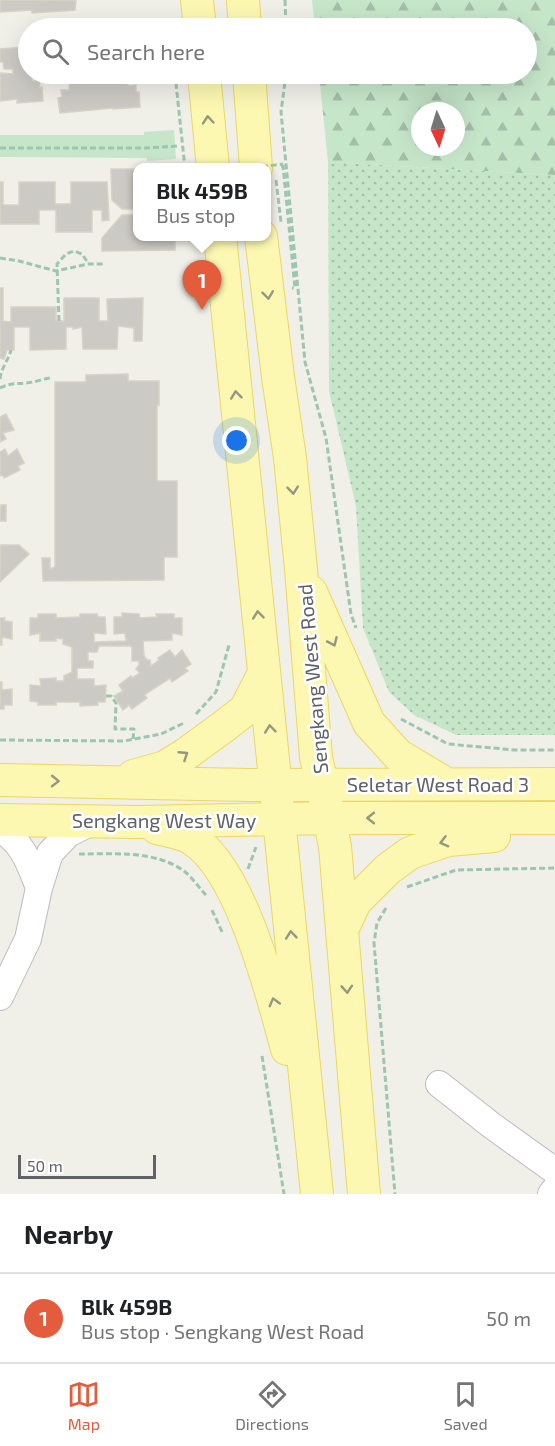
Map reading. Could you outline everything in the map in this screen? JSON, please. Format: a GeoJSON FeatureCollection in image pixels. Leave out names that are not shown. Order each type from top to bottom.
{"type":"FeatureCollection","features":[{"type":"Feature","properties":{"kind":"main road"},"geometry":{"type":"LineString","coordinates":[[190,18],[197,0]]}},
{"type":"Feature","properties":{"kind":"main road"},"geometry":{"type":"LineString","coordinates":[[243,0],[244,18]]}},
{"type":"Feature","properties":{"kind":"main road"},"geometry":{"type":"LineString","coordinates":[[205,84],[213,163]]}},
{"type":"Feature","properties":{"kind":"main road"},"geometry":{"type":"LineString","coordinates":[[251,84],[266,163]]}},
{"type":"Feature","properties":{"kind":"main road"},"geometry":{"type":"LineString","coordinates":[[220,241],[317,1194]]}},
{"type":"Feature","properties":{"kind":"main road","name":"Sengkang West Road"},"geometry":{"type":"LineString","coordinates":[[261,241],[302,569],[316,757],[335,846],[364,1194]]}},
{"type":"Feature","properties":{"kind":"main road"},"geometry":{"type":"LineString","coordinates":[[302,569],[369,723],[398,755],[445,783]]}},
{"type":"Feature","properties":{"kind":"main road"},"geometry":{"type":"LineString","coordinates":[[110,782],[165,767],[186,754],[245,710],[264,673]]}},
{"type":"Feature","properties":{"kind":"main road","name":"Sengkang West Way"},"geometry":{"type":"LineString","coordinates":[[0,780],[322,785]]}},
{"type":"Feature","properties":{"kind":"main road","name":"Seletar West Road 3"},"geometry":{"type":"LineString","coordinates":[[322,785],[555,784]]}},
{"type":"Feature","properties":{"kind":"main road","name":"Seletar West Road 3"},"geometry":{"type":"LineString","coordinates":[[329,818],[551,826]]}},
{"type":"Feature","properties":{"kind":"main road","name":"Sengkang West Way"},"geometry":{"type":"LineString","coordinates":[[0,820],[137,822],[329,818]]}},
{"type":"Feature","properties":{"kind":"main road"},"geometry":{"type":"LineString","coordinates":[[137,822],[191,838],[213,857],[231,884],[272,994],[311,1140]]}},
{"type":"Feature","properties":{"kind":"main road"},"geometry":{"type":"LineString","coordinates":[[342,930],[355,902],[388,869],[410,853],[448,840],[551,826]]}},
{"type":"Feature","properties":{"kind":"street"},"geometry":{"type":"LineString","coordinates":[[0,997],[28,939],[39,888],[50,853],[68,834],[94,821]]}},
{"type":"Feature","properties":{"kind":"street"},"geometry":{"type":"LineString","coordinates":[[0,830],[14,838],[25,855],[39,888]]}},
{"type":"Feature","properties":{"kind":"street"},"geometry":{"type":"LineString","coordinates":[[439,1084],[555,1171]]}},
{"type":"Feature","properties":{"kind":"street"},"geometry":{"type":"LineString","coordinates":[[551,1194],[555,1189]]}},
{"type":"Feature","properties":{"kind":"path"},"geometry":{"type":"LineString","coordinates":[[285,0],[286,18]]}},
{"type":"Feature","properties":{"kind":"path"},"geometry":{"type":"LineString","coordinates":[[176,84],[184,163]]}},
{"type":"Feature","properties":{"kind":"path"},"geometry":{"type":"LineString","coordinates":[[284,84],[279,112],[303,321],[305,362],[326,438],[351,614],[358,633]]}},
{"type":"Feature","properties":{"kind":"path"},"geometry":{"type":"LineString","coordinates":[[0,148],[177,146]]}},
{"type":"Feature","properties":{"kind":"path"},"geometry":{"type":"LineString","coordinates":[[271,166],[283,166],[295,288],[291,289]]}},
{"type":"Feature","properties":{"kind":"path"},"geometry":{"type":"LineString","coordinates":[[59,321],[57,264],[66,254],[74,250],[82,254],[88,264]]}},
{"type":"Feature","properties":{"kind":"path"},"geometry":{"type":"LineString","coordinates":[[0,258],[56,271],[88,264],[104,264]]}},
{"type":"Feature","properties":{"kind":"path"},"geometry":{"type":"LineString","coordinates":[[294,322],[303,321]]}},
{"type":"Feature","properties":{"kind":"path"},"geometry":{"type":"LineString","coordinates":[[11,350],[8,362],[1,371],[0,384],[11,382],[27,384],[50,378]]}},
{"type":"Feature","properties":{"kind":"path"},"geometry":{"type":"LineString","coordinates":[[0,740],[124,741],[161,734],[192,718],[216,692],[229,645]]}},
{"type":"Feature","properties":{"kind":"path"},"geometry":{"type":"LineString","coordinates":[[106,696],[111,696],[117,702],[115,729],[134,729],[133,739]]}},
{"type":"Feature","properties":{"kind":"path"},"geometry":{"type":"LineString","coordinates":[[398,717],[448,744],[515,750],[555,750]]}},
{"type":"Feature","properties":{"kind":"path"},"geometry":{"type":"LineString","coordinates":[[50,853],[128,854],[158,859],[184,871],[206,895]]}},
{"type":"Feature","properties":{"kind":"path"},"geometry":{"type":"LineString","coordinates":[[404,888],[456,870],[555,868]]}},
{"type":"Feature","properties":{"kind":"path"},"geometry":{"type":"LineString","coordinates":[[210,905],[224,936]]}},
{"type":"Feature","properties":{"kind":"path"},"geometry":{"type":"LineString","coordinates":[[388,905],[377,923],[374,943],[395,1194]]}},
{"type":"Feature","properties":{"kind":"path"},"geometry":{"type":"LineString","coordinates":[[262,1055],[284,1194]]}},
{"type":"Feature","properties":{"kind":"green space"},"geometry":{"type":"Polygon","coordinates":[[[312,0],[555,0],[555,175],[328,162],[320,84],[537,84],[537,18],[314,18],[312,0]]]}},
{"type":"Feature","properties":{"kind":"green space"},"geometry":{"type":"Polygon","coordinates":[[[174,130],[176,159],[147,161],[147,158],[0,157],[0,135],[144,135],[144,132],[174,130]]]}},
{"type":"Feature","properties":{"kind":"green space"},"geometry":{"type":"Polygon","coordinates":[[[328,162],[555,175],[555,735],[456,735],[414,715],[389,692],[363,628],[356,506],[329,391],[328,162]]]}},
{"type":"Feature","properties":{"kind":"building"},"geometry":{"type":"Polygon","coordinates":[[[0,0],[76,0],[75,10],[32,13],[32,10],[0,12],[0,0]]]}},
{"type":"Feature","properties":{"kind":"building"},"geometry":{"type":"Polygon","coordinates":[[[18,48],[18,84],[39,84],[40,88],[42,87],[43,101],[17,103],[17,99],[0,101],[0,73],[13,74],[13,69],[4,69],[3,62],[0,62],[0,49],[18,48]]]}},
{"type":"Feature","properties":{"kind":"building"},"geometry":{"type":"Polygon","coordinates":[[[69,84],[136,85],[140,107],[60,113],[58,98],[62,97],[61,90],[69,90],[69,84]]]}},
{"type":"Feature","properties":{"kind":"building"},"geometry":{"type":"Polygon","coordinates":[[[111,169],[133,169],[133,209],[122,209],[112,200],[111,169]]]}},
{"type":"Feature","properties":{"kind":"building"},"geometry":{"type":"Polygon","coordinates":[[[0,182],[3,182],[3,205],[19,205],[19,182],[55,182],[55,204],[71,204],[71,182],[107,182],[109,220],[102,221],[102,210],[92,210],[92,232],[56,232],[56,210],[39,210],[39,224],[0,224],[0,182]]]}},
{"type":"Feature","properties":{"kind":"building"},"geometry":{"type":"Polygon","coordinates":[[[122,215],[133,215],[133,241],[175,241],[175,250],[102,251],[102,238],[122,215]]]}},
{"type":"Feature","properties":{"kind":"building"},"geometry":{"type":"Polygon","coordinates":[[[0,288],[3,288],[3,321],[11,322],[11,307],[56,307],[56,321],[64,321],[64,298],[99,298],[99,321],[108,321],[107,299],[143,298],[142,341],[134,341],[134,328],[118,326],[117,349],[83,349],[82,327],[73,329],[73,327],[66,327],[66,349],[30,350],[30,327],[14,327],[14,350],[7,350],[4,359],[0,358],[0,288]]]}},
{"type":"Feature","properties":{"kind":"building"},"geometry":{"type":"Polygon","coordinates":[[[128,374],[128,381],[159,381],[157,481],[177,481],[177,557],[164,557],[164,580],[43,581],[42,558],[50,558],[50,569],[55,567],[55,382],[86,382],[86,375],[128,374]]]}},
{"type":"Feature","properties":{"kind":"building"},"geometry":{"type":"Polygon","coordinates":[[[6,414],[14,430],[3,433],[6,439],[0,442],[0,417],[6,414]]]}},
{"type":"Feature","properties":{"kind":"building"},"geometry":{"type":"Polygon","coordinates":[[[5,449],[8,456],[17,449],[24,463],[18,466],[20,470],[4,478],[3,475],[0,476],[0,452],[5,449]]]}},
{"type":"Feature","properties":{"kind":"building"},"geometry":{"type":"Polygon","coordinates":[[[1,505],[6,505],[6,521],[0,521],[1,505]]]}},
{"type":"Feature","properties":{"kind":"building"},"geometry":{"type":"Polygon","coordinates":[[[0,545],[19,545],[29,554],[0,582],[0,545]]]}},
{"type":"Feature","properties":{"kind":"building"},"geometry":{"type":"Polygon","coordinates":[[[122,613],[139,614],[140,618],[157,617],[156,614],[174,614],[174,618],[182,618],[182,635],[172,633],[172,640],[143,641],[144,656],[150,660],[151,666],[170,650],[175,657],[182,650],[191,664],[185,668],[188,671],[172,682],[170,678],[144,695],[147,698],[132,709],[129,705],[123,710],[114,696],[123,691],[119,685],[131,676],[132,678],[140,673],[136,669],[139,661],[132,661],[132,647],[130,646],[99,646],[97,652],[88,652],[88,661],[93,661],[93,668],[77,668],[77,679],[94,679],[94,686],[106,685],[105,702],[97,702],[98,705],[80,706],[80,702],[38,705],[38,702],[30,701],[30,685],[41,686],[40,679],[56,678],[56,681],[64,681],[64,676],[72,672],[72,647],[63,644],[63,639],[40,641],[40,633],[30,635],[30,618],[38,618],[38,614],[56,614],[56,618],[97,614],[98,617],[105,617],[106,634],[94,633],[94,642],[126,641],[125,633],[114,634],[114,617],[122,617],[122,613]]]}},
{"type":"Feature","properties":{"kind":"building"},"geometry":{"type":"Polygon","coordinates":[[[0,618],[12,622],[12,639],[2,637],[2,645],[0,645],[0,618]]]}},
{"type":"Feature","properties":{"kind":"building"},"geometry":{"type":"Polygon","coordinates":[[[0,682],[2,682],[2,690],[12,689],[12,705],[4,705],[4,709],[0,709],[0,682]]]}},
{"type":"Feature","properties":{"kind":"place","name":"Blk 459B"},"geometry":{"type":"Point","coordinates":[202,310]}}]}
